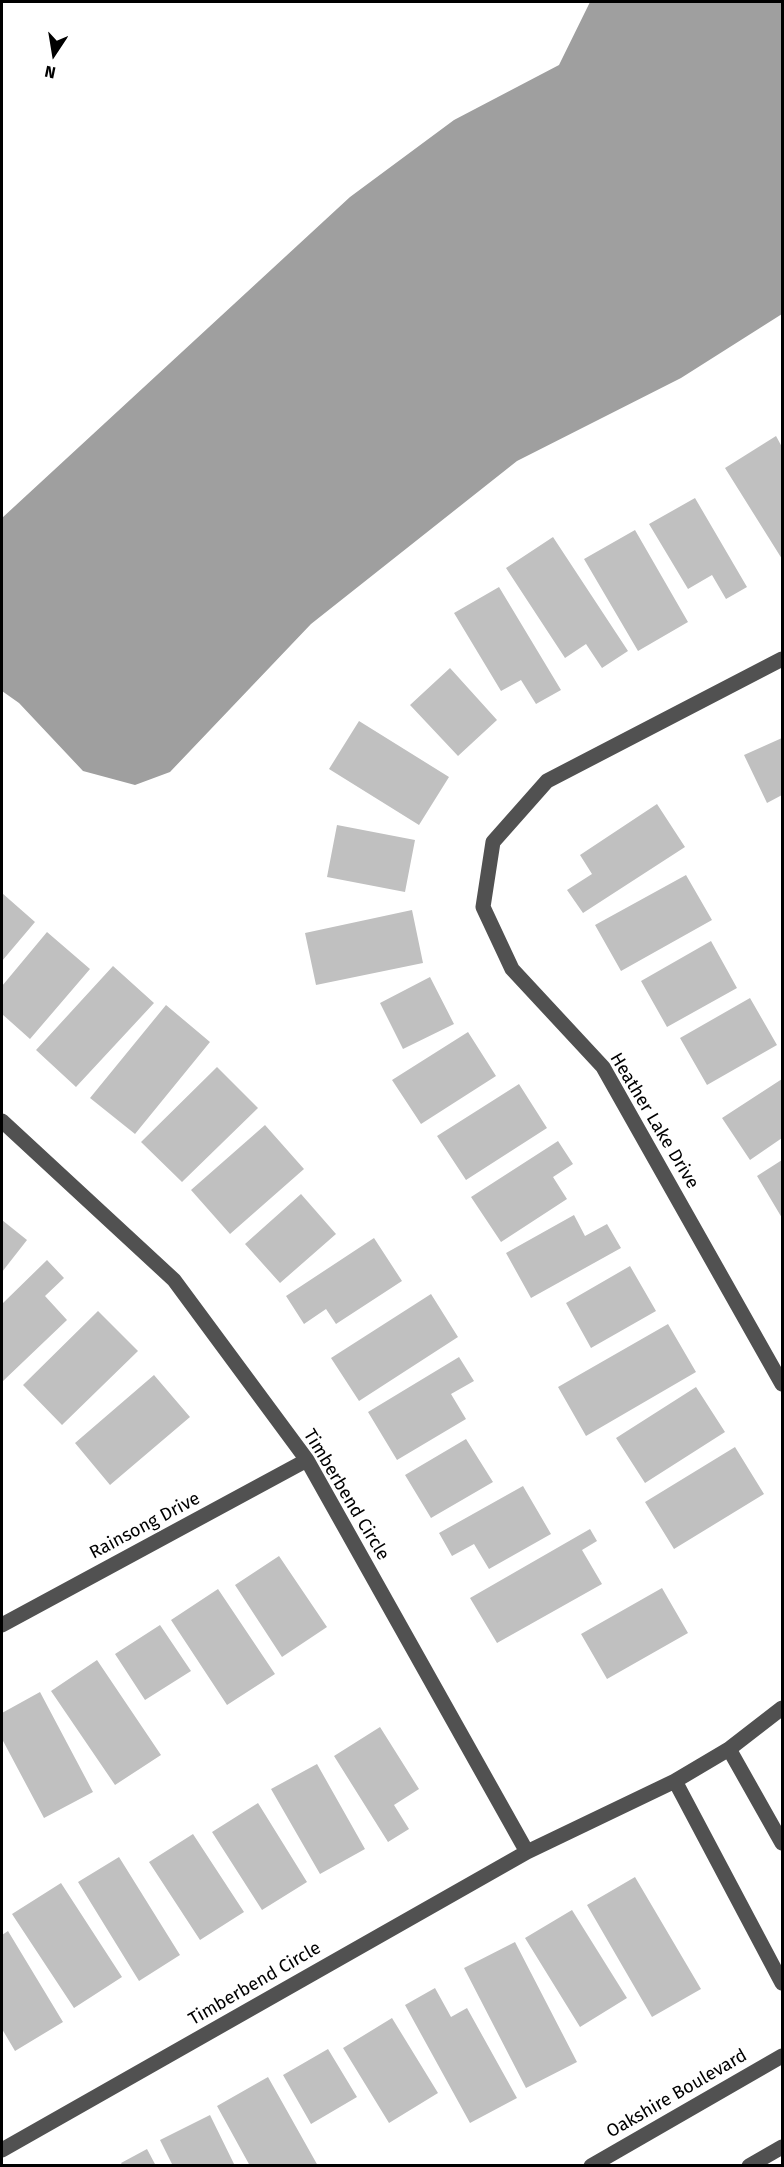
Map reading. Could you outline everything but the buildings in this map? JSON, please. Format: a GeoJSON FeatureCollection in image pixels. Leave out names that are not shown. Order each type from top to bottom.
{"type":"FeatureCollection","features":[{"type":"Feature","properties":{"kind":"street","name":"Heather Lake Drive"},"geometry":{"type":"LineString","coordinates":[[783,659],[547,781],[493,842],[483,907],[512,969],[603,1067],[783,1384]]}},
{"type":"Feature","properties":{"kind":"street","name":"Timberbend Circle"},"geometry":{"type":"LineString","coordinates":[[2,1121],[174,1280],[307,1460],[527,1852]]}},
{"type":"Feature","properties":{"kind":"street","name":"Rainsong Drive"},"geometry":{"type":"LineString","coordinates":[[2,1625],[307,1460]]}},
{"type":"Feature","properties":{"kind":"street","name":"Timberbend Circle"},"geometry":{"type":"LineString","coordinates":[[2,2150],[527,1852],[675,1781],[729,1749],[783,1708]]}},
{"type":"Feature","properties":{"kind":"street"},"geometry":{"type":"LineString","coordinates":[[729,1749],[783,1843]]}},
{"type":"Feature","properties":{"kind":"street"},"geometry":{"type":"LineString","coordinates":[[675,1781],[783,1983]]}},
{"type":"Feature","properties":{"kind":"street","name":"Oakshire Boulevard"},"geometry":{"type":"LineString","coordinates":[[591,2166],[783,2056]]}},
{"type":"Feature","properties":{"kind":"street"},"geometry":{"type":"LineString","coordinates":[[749,2166],[783,2146]]}},
{"type":"Feature","properties":{"kind":"shaded area"},"geometry":{"type":"Polygon","coordinates":[[[590,2],[782,2],[782,314],[681,378],[517,461],[311,624],[170,772],[135,785],[83,771],[19,703],[2,691],[2,518],[350,197],[454,120],[559,65],[590,2]]]}}]}
